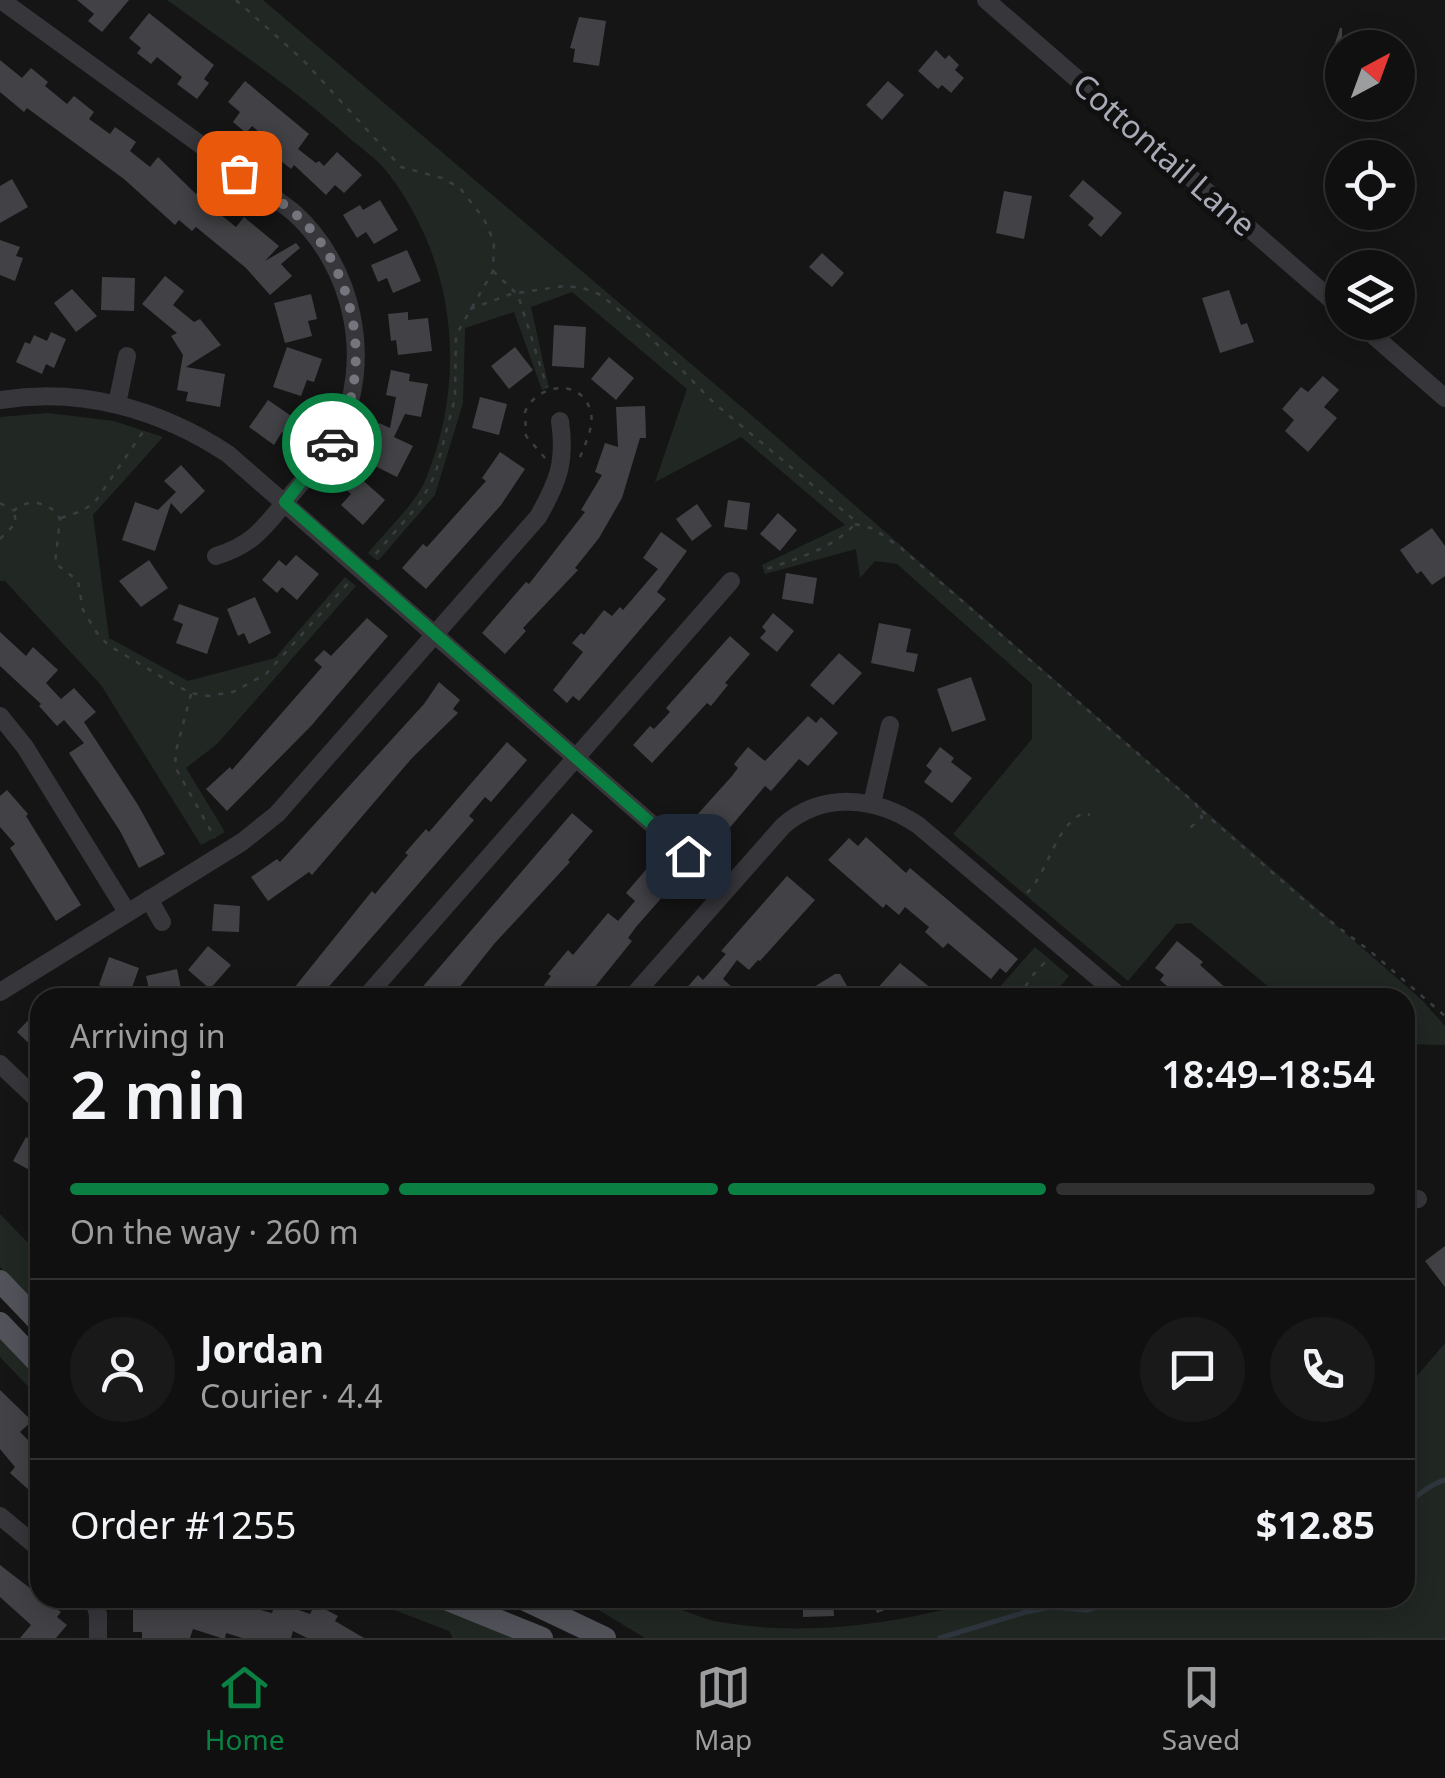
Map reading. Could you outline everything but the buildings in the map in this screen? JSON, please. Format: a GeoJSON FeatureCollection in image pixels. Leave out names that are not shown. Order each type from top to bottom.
{"type":"FeatureCollection","features":[{"type":"Feature","properties":{"kind":"main road"},"geometry":{"type":"LineString","coordinates":[[0,1281],[30,1313]]}},
{"type":"Feature","properties":{"kind":"main road"},"geometry":{"type":"LineString","coordinates":[[0,1323],[30,1354]]}},
{"type":"Feature","properties":{"kind":"main road"},"geometry":{"type":"LineString","coordinates":[[468,1608],[542,1638]]}},
{"type":"Feature","properties":{"kind":"main road"},"geometry":{"type":"LineString","coordinates":[[543,1608],[606,1638]]}},
{"type":"Feature","properties":{"kind":"street"},"geometry":{"type":"LineString","coordinates":[[1,0],[292,211],[326,251],[350,311],[356,348],[352,387],[337,435],[250,543],[216,556]]}},
{"type":"Feature","properties":{"kind":"street","name":"Cottontail Lane"},"geometry":{"type":"LineString","coordinates":[[986,0],[1325,295]]}},
{"type":"Feature","properties":{"kind":"street"},"geometry":{"type":"LineString","coordinates":[[1379,340],[1445,398]]}},
{"type":"Feature","properties":{"kind":"street"},"geometry":{"type":"LineString","coordinates":[[117,404],[126,356]]}},
{"type":"Feature","properties":{"kind":"street"},"geometry":{"type":"LineString","coordinates":[[0,400],[62,395],[117,404],[159,417],[213,444],[285,502],[726,888]]}},
{"type":"Feature","properties":{"kind":"street"},"geometry":{"type":"LineString","coordinates":[[0,992],[253,835],[277,814],[538,517],[561,468],[564,449],[560,421]]}},
{"type":"Feature","properties":{"kind":"street"},"geometry":{"type":"LineString","coordinates":[[374,988],[731,581]]}},
{"type":"Feature","properties":{"kind":"street"},"geometry":{"type":"LineString","coordinates":[[0,716],[24,746],[127,912]]}},
{"type":"Feature","properties":{"kind":"street"},"geometry":{"type":"LineString","coordinates":[[872,804],[890,725]]}},
{"type":"Feature","properties":{"kind":"street"},"geometry":{"type":"LineString","coordinates":[[640,988],[783,826],[797,815],[829,803],[872,804],[918,826],[1110,988]]}},
{"type":"Feature","properties":{"kind":"street"},"geometry":{"type":"LineString","coordinates":[[149,899],[162,922]]}},
{"type":"Feature","properties":{"kind":"street"},"geometry":{"type":"LineString","coordinates":[[0,1064],[30,1092]]}},
{"type":"Feature","properties":{"kind":"street"},"geometry":{"type":"LineString","coordinates":[[0,1516],[30,1542]]}},
{"type":"Feature","properties":{"kind":"street"},"geometry":{"type":"LineString","coordinates":[[96,1608],[98,1638]]}},
{"type":"Feature","properties":{"kind":"path"},"geometry":{"type":"LineString","coordinates":[[236,0],[302,60],[402,167],[442,178],[460,188],[494,242],[493,271],[456,335],[455,398],[435,475],[420,503],[372,558]]}},
{"type":"Feature","properties":{"kind":"path"},"geometry":{"type":"LineString","coordinates":[[493,271],[517,293],[548,388]]}},
{"type":"Feature","properties":{"kind":"path"},"geometry":{"type":"LineString","coordinates":[[469,310],[517,293],[575,286],[611,302],[661,347],[698,389],[769,446],[854,523],[874,529],[900,548],[1314,909],[1413,988]]}},
{"type":"Feature","properties":{"kind":"path"},"geometry":{"type":"LineString","coordinates":[[60,519],[95,502],[146,428]]}},
{"type":"Feature","properties":{"kind":"path"},"geometry":{"type":"LineString","coordinates":[[0,503],[13,511],[16,523],[0,538]]}},
{"type":"Feature","properties":{"kind":"path"},"geometry":{"type":"LineString","coordinates":[[13,511],[24,504],[39,503],[53,509],[60,519],[55,563],[78,581],[83,610],[96,633],[114,649],[191,693],[222,696],[258,680],[288,653],[351,580]]}},
{"type":"Feature","properties":{"kind":"path"},"geometry":{"type":"LineString","coordinates":[[761,571],[804,556],[840,537],[854,523]]}},
{"type":"Feature","properties":{"kind":"path"},"geometry":{"type":"LineString","coordinates":[[191,693],[175,768],[216,840]]}},
{"type":"Feature","properties":{"kind":"path"},"geometry":{"type":"LineString","coordinates":[[1188,830],[1202,817],[1201,810]]}},
{"type":"Feature","properties":{"kind":"path"},"geometry":{"type":"LineString","coordinates":[[1024,896],[1036,884],[1052,847],[1072,821],[1082,814],[1090,815]]}},
{"type":"Feature","properties":{"kind":"path"},"geometry":{"type":"LineString","coordinates":[[1025,988],[1050,957]]}},
{"type":"Feature","properties":{"kind":"path"},"geometry":{"type":"LineString","coordinates":[[1415,990],[1445,1016]]}},
{"type":"Feature","properties":{"kind":"shaded area"},"geometry":{"type":"Polygon","coordinates":[[[167,0],[263,0],[757,420],[1408,988],[1270,988],[1191,923],[1176,924],[1128,981],[953,834],[1032,739],[1032,684],[897,564],[875,561],[860,578],[856,549],[765,574],[762,565],[845,525],[741,437],[655,482],[687,389],[572,292],[531,307],[549,388],[542,390],[514,312],[465,328],[463,403],[435,495],[378,561],[368,553],[420,490],[439,442],[450,362],[441,282],[429,244],[388,173],[282,83],[167,0]]]}},
{"type":"Feature","properties":{"kind":"shaded area"},"geometry":{"type":"Polygon","coordinates":[[[48,413],[114,421],[163,437],[93,515],[109,638],[188,681],[275,658],[345,577],[356,586],[217,744],[186,768],[225,832],[201,845],[101,685],[5,581],[0,581],[0,417],[48,413]]]}},
{"type":"Feature","properties":{"kind":"shaded area"},"geometry":{"type":"Polygon","coordinates":[[[1035,947],[1069,976],[1059,988],[999,988],[1035,947]]]}},
{"type":"Feature","properties":{"kind":"shaded area"},"geometry":{"type":"Polygon","coordinates":[[[1415,994],[1445,1026],[1445,1045],[1415,1044],[1415,994]]]}},
{"type":"Feature","properties":{"kind":"shaded area"},"geometry":{"type":"Polygon","coordinates":[[[0,1214],[30,1245],[30,1298],[0,1267],[0,1214]]]}},
{"type":"Feature","properties":{"kind":"shaded area"},"geometry":{"type":"Polygon","coordinates":[[[0,1336],[30,1368],[30,1388],[0,1357],[0,1336]]]}},
{"type":"Feature","properties":{"kind":"shaded area"},"geometry":{"type":"Polygon","coordinates":[[[1445,1343],[1445,1638],[645,1638],[596,1608],[679,1608],[714,1621],[818,1628],[886,1621],[949,1608],[1415,1608],[1415,1378],[1445,1343]]]}},
{"type":"Feature","properties":{"kind":"shaded area"},"geometry":{"type":"Polygon","coordinates":[[[389,1608],[438,1608],[514,1638],[453,1638],[449,1631],[389,1608]]]}},
{"type":"Feature","properties":{"kind":"waterway"},"geometry":{"type":"LineString","coordinates":[[1415,1496],[1445,1480]]}},
{"type":"Feature","properties":{"kind":"waterway"},"geometry":{"type":"LineString","coordinates":[[940,1638],[1046,1608]]}},
{"type":"Feature","properties":{"kind":"waterway"},"geometry":{"type":"LineString","coordinates":[[1063,1608],[1094,1608]]}},
{"type":"Feature","properties":{"kind":"way so far"},"geometry":{"type":"LineString","coordinates":[[239,173],[292,211],[312,231],[334,264],[346,294],[354,330],[356,368],[348,405],[332,443]]}},
{"type":"Feature","properties":{"kind":"route"},"geometry":{"type":"LineString","coordinates":[[332,443],[285,502],[688,856]]}}]}
